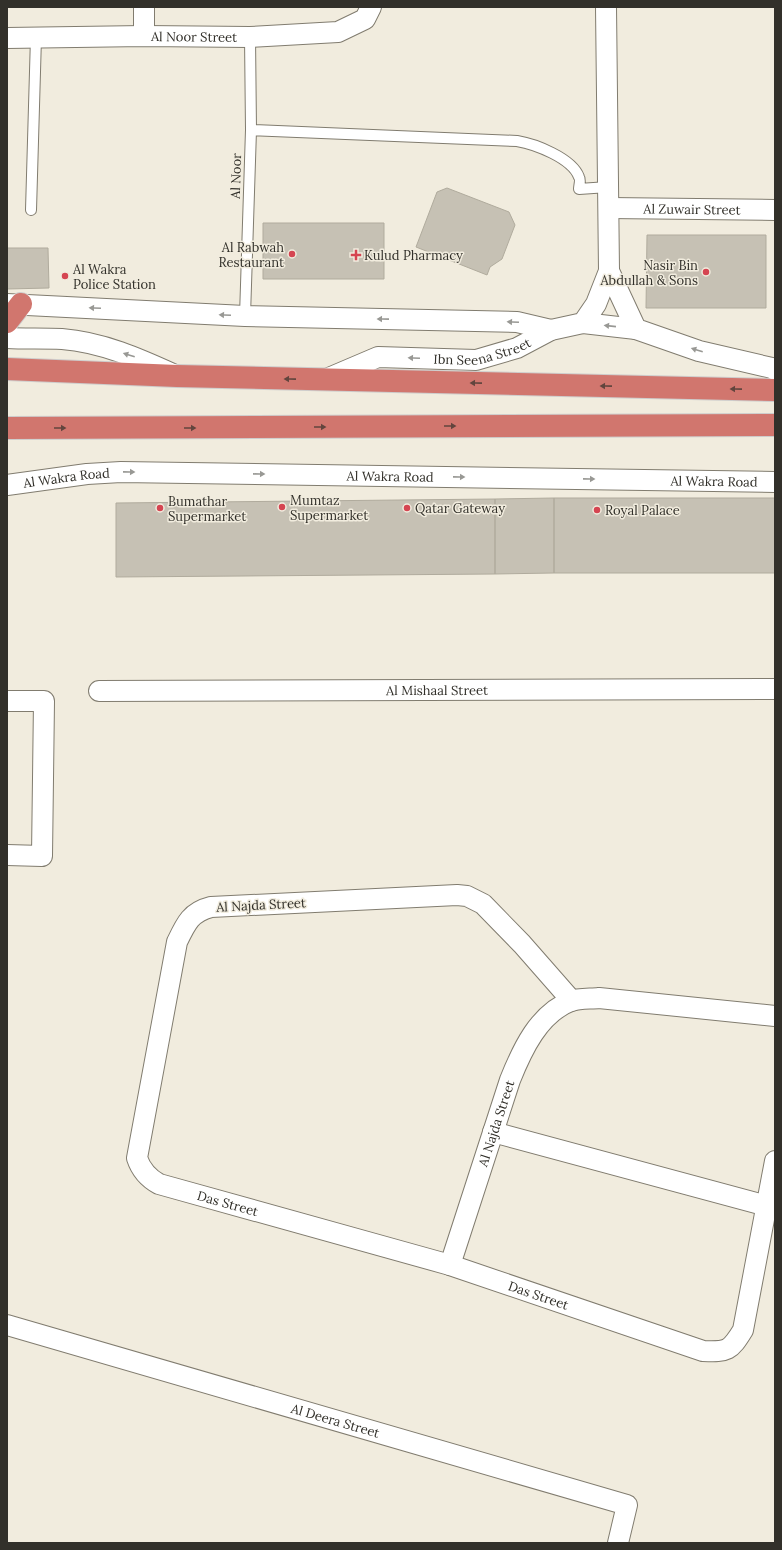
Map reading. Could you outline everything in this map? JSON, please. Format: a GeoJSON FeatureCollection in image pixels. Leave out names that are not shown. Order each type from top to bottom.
{"type":"FeatureCollection","features":[{"type":"Feature","properties":{"kind":"highway"},"geometry":{"type":"LineString","coordinates":[[7,322],[14,304]]}},
{"type":"Feature","properties":{"kind":"highway"},"geometry":{"type":"LineString","coordinates":[[7,369],[323,380],[775,390]]}},
{"type":"Feature","properties":{"kind":"highway"},"geometry":{"type":"LineString","coordinates":[[7,428],[775,425]]}},
{"type":"Feature","properties":{"kind":"highway"},"geometry":{"type":"LineString","coordinates":[[7,446],[37,428]]}},
{"type":"Feature","properties":{"kind":"street"},"geometry":{"type":"LineString","coordinates":[[144,7],[144,36]]}},
{"type":"Feature","properties":{"kind":"street","name":"Al Noor Street"},"geometry":{"type":"LineString","coordinates":[[7,38],[144,36],[250,37],[338,32],[365,19],[371,7]]}},
{"type":"Feature","properties":{"kind":"street"},"geometry":{"type":"LineString","coordinates":[[583,323],[596,304],[609,271],[606,7]]}},
{"type":"Feature","properties":{"kind":"street","name":"Al Zuwair Street"},"geometry":{"type":"LineString","coordinates":[[609,208],[775,210]]}},
{"type":"Feature","properties":{"kind":"street"},"geometry":{"type":"LineString","coordinates":[[609,271],[636,329],[699,351],[772,368],[775,370]]}},
{"type":"Feature","properties":{"kind":"street"},"geometry":{"type":"LineString","coordinates":[[14,304],[245,316],[517,322],[551,330]]}},
{"type":"Feature","properties":{"kind":"street","name":"Ibn Seena Street"},"geometry":{"type":"LineString","coordinates":[[323,380],[378,357],[476,360],[518,348],[551,330],[583,323],[636,329]]}},
{"type":"Feature","properties":{"kind":"street"},"geometry":{"type":"LineString","coordinates":[[7,338],[63,339],[99,346],[135,357],[177,376]]}},
{"type":"Feature","properties":{"kind":"street","name":"Al Wakra Road"},"geometry":{"type":"LineString","coordinates":[[7,485],[88,474],[121,472],[775,482]]}},
{"type":"Feature","properties":{"kind":"street","name":"Al Mishaal Street"},"geometry":{"type":"LineString","coordinates":[[99,691],[775,689]]}},
{"type":"Feature","properties":{"kind":"street"},"geometry":{"type":"LineString","coordinates":[[7,701],[44,701],[42,856],[7,855]]}},
{"type":"Feature","properties":{"kind":"street","name":"Al Najda Street"},"geometry":{"type":"LineString","coordinates":[[158,1184],[145,1174],[137,1158],[177,942],[190,918],[200,910],[211,907],[449,895],[467,896],[483,904],[522,944],[572,1001]]}},
{"type":"Feature","properties":{"kind":"street","name":"Al Najda Street"},"geometry":{"type":"LineString","coordinates":[[450,1265],[493,1132],[520,1055],[532,1033],[553,1012],[572,1001],[599,998],[621,999],[775,1016]]}},
{"type":"Feature","properties":{"kind":"street"},"geometry":{"type":"LineString","coordinates":[[493,1132],[767,1206]]}},
{"type":"Feature","properties":{"kind":"street","name":"Das Street"},"geometry":{"type":"LineString","coordinates":[[158,1184],[450,1265],[703,1351],[722,1351],[734,1343],[743,1330],[775,1161]]}},
{"type":"Feature","properties":{"kind":"street","name":"Al Deera Street"},"geometry":{"type":"LineString","coordinates":[[7,1325],[627,1505],[618,1543]]}},
{"type":"Feature","properties":{"kind":"lane"},"geometry":{"type":"LineString","coordinates":[[31,210],[36,37]]}},
{"type":"Feature","properties":{"kind":"lane","name":"Al Noor"},"geometry":{"type":"LineString","coordinates":[[245,316],[251,130],[250,37]]}},
{"type":"Feature","properties":{"kind":"lane"},"geometry":{"type":"LineString","coordinates":[[251,130],[517,141],[544,148],[566,162],[580,177],[579,189],[608,187]]}},
{"type":"Feature","properties":{"kind":"building"},"geometry":{"type":"Polygon","coordinates":[[[447,188],[509,212],[515,225],[502,259],[490,267],[487,275],[416,247],[437,192],[447,188]]]}},
{"type":"Feature","properties":{"kind":"building"},"geometry":{"type":"Polygon","coordinates":[[[263,223],[384,223],[384,279],[263,279],[263,223]]]}},
{"type":"Feature","properties":{"kind":"building","name":"Nasir Bin Abdullah & Sons"},"geometry":{"type":"Polygon","coordinates":[[[647,235],[766,235],[766,308],[646,308],[647,235]]]}},
{"type":"Feature","properties":{"kind":"building"},"geometry":{"type":"Polygon","coordinates":[[[7,248],[48,248],[49,288],[7,289],[7,248]]]}},
{"type":"Feature","properties":{"kind":"building"},"geometry":{"type":"Polygon","coordinates":[[[554,498],[775,498],[775,573],[554,573],[554,498]]]}},
{"type":"Feature","properties":{"kind":"building"},"geometry":{"type":"Polygon","coordinates":[[[554,498],[554,573],[495,574],[495,499],[554,498]]]}},
{"type":"Feature","properties":{"kind":"building"},"geometry":{"type":"Polygon","coordinates":[[[495,499],[495,574],[116,577],[116,503],[495,499]]]}},
{"type":"Feature","properties":{"kind":"place","name":"Al Rabwah Restaurant"},"geometry":{"type":"Point","coordinates":[292,254]}},
{"type":"Feature","properties":{"kind":"place","name":"Kulud Pharmacy"},"geometry":{"type":"Point","coordinates":[356,255]}},
{"type":"Feature","properties":{"kind":"place","name":"Nasir Bin Abdullah & Sons"},"geometry":{"type":"Point","coordinates":[706,272]}},
{"type":"Feature","properties":{"kind":"place","name":"Al Wakra Police Station"},"geometry":{"type":"Point","coordinates":[65,276]}},
{"type":"Feature","properties":{"kind":"place","name":"Mumtaz Supermarket"},"geometry":{"type":"Point","coordinates":[282,507]}},
{"type":"Feature","properties":{"kind":"place","name":"Bumathar Supermarket"},"geometry":{"type":"Point","coordinates":[160,508]}},
{"type":"Feature","properties":{"kind":"place","name":"Qatar Gateway"},"geometry":{"type":"Point","coordinates":[407,508]}},
{"type":"Feature","properties":{"kind":"place","name":"Royal Palace"},"geometry":{"type":"Point","coordinates":[597,510]}}]}
